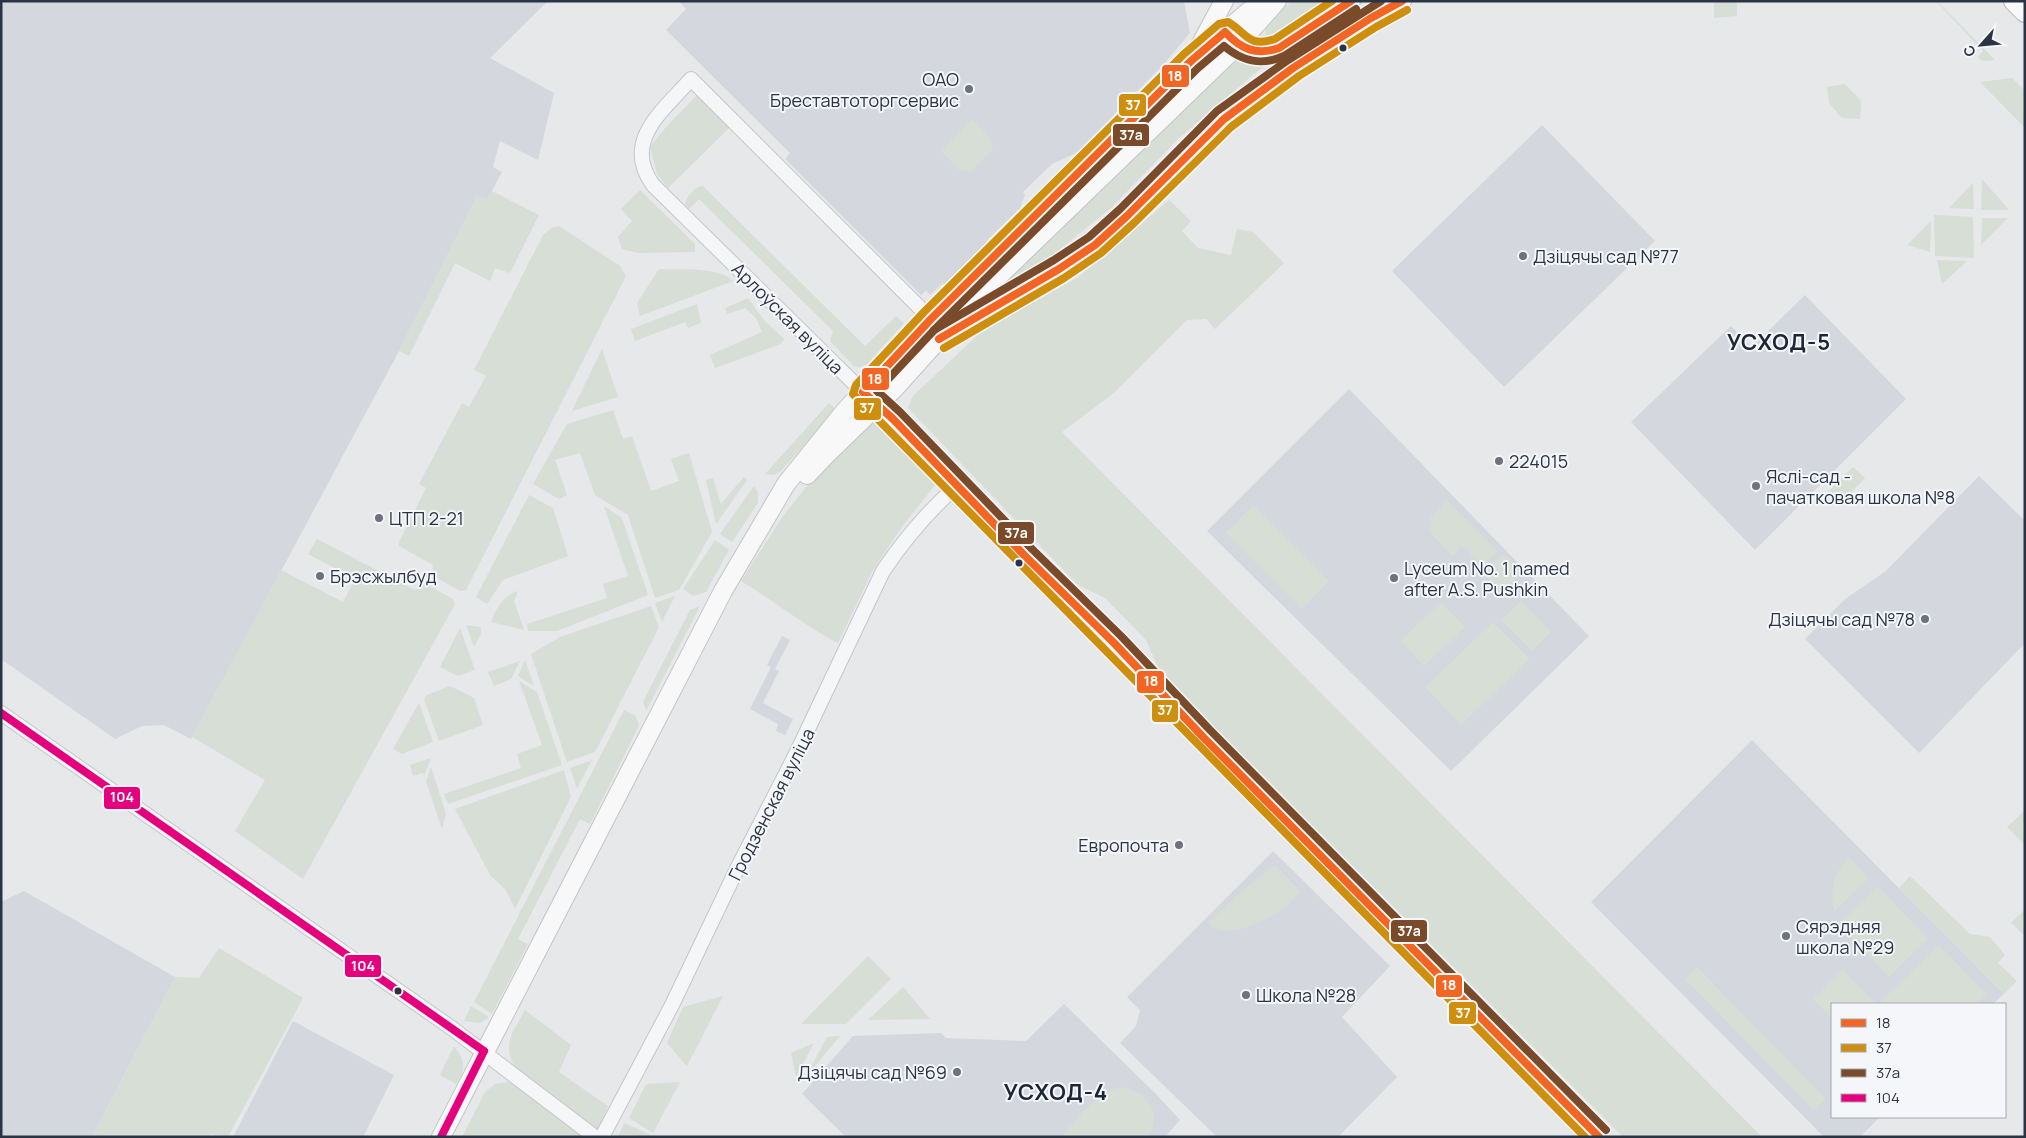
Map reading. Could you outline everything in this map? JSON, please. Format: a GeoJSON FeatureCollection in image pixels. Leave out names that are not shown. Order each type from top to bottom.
{"type":"FeatureCollection","features":[{"type":"Feature","properties":{"kind":"highway"},"geometry":{"type":"LineString","coordinates":[[2014,1],[2025,12]]}},
{"type":"Feature","properties":{"kind":"main road"},"geometry":{"type":"LineString","coordinates":[[1191,61],[1224,1]]}},
{"type":"Feature","properties":{"kind":"main road"},"geometry":{"type":"LineString","coordinates":[[441,1137],[723,591],[786,484],[844,412],[932,319],[1191,61],[1263,1]]}},
{"type":"Feature","properties":{"kind":"main road"},"geometry":{"type":"LineString","coordinates":[[764,522],[826,454],[878,405],[975,299],[1237,46],[1277,1]]}},
{"type":"Feature","properties":{"kind":"main road"},"geometry":{"type":"LineString","coordinates":[[1225,32],[1237,46],[1255,52],[1272,51],[1351,1]]}},
{"type":"Feature","properties":{"kind":"main road"},"geometry":{"type":"LineString","coordinates":[[942,336],[1059,269],[1095,245],[1127,216],[1224,119],[1293,68],[1402,1]]}},
{"type":"Feature","properties":{"kind":"street","name":"Арлоўская вуліца"},"geometry":{"type":"LineString","coordinates":[[932,319],[691,79],[647,132],[640,155],[644,170],[654,185],[958,485],[1025,556],[1114,643],[1219,753],[1599,1137]]}},
{"type":"Feature","properties":{"kind":"street","name":"Гродзенская вуліца"},"geometry":{"type":"LineString","coordinates":[[602,1137],[672,1005],[737,869],[797,752],[882,571],[942,498],[958,485]]}},
{"type":"Feature","properties":{"kind":"street"},"geometry":{"type":"LineString","coordinates":[[1,713],[484,1051],[595,1137]]}},
{"type":"Feature","properties":{"kind":"shaded area"},"geometry":{"type":"Polygon","coordinates":[[[1,1],[548,1],[490,58],[554,93],[538,160],[500,141],[493,167],[502,172],[487,200],[477,196],[399,351],[191,739],[164,725],[142,726],[115,739],[1,659],[1,1]]]}},
{"type":"Feature","properties":{"kind":"shaded area"},"geometry":{"type":"Polygon","coordinates":[[[679,1],[1184,1],[1190,33],[1163,65],[1076,153],[1052,164],[1023,192],[1025,195],[1020,208],[988,239],[976,257],[946,286],[943,283],[930,295],[926,290],[921,295],[785,159],[790,153],[666,30],[686,9],[679,1]]]}},
{"type":"Feature","properties":{"kind":"shaded area"},"geometry":{"type":"Polygon","coordinates":[[[1291,1],[1332,1],[1277,38],[1271,41],[1265,39],[1266,28],[1291,1]]]}},
{"type":"Feature","properties":{"kind":"shaded area"},"geometry":{"type":"Polygon","coordinates":[[[1367,1],[1260,69],[1179,138],[1112,207],[1053,255],[978,297],[1238,54],[1258,61],[1277,56],[1362,2],[1367,1]]]}},
{"type":"Feature","properties":{"kind":"shaded area"},"geometry":{"type":"Polygon","coordinates":[[[1714,1],[1737,1],[1737,16],[1714,18],[1714,1]]]}},
{"type":"Feature","properties":{"kind":"shaded area"},"geometry":{"type":"Polygon","coordinates":[[[1936,1],[1995,60],[1982,61],[1978,57],[1983,51],[1936,1]]]}},
{"type":"Feature","properties":{"kind":"shaded area"},"geometry":{"type":"Polygon","coordinates":[[[2012,78],[2025,91],[2025,128],[1980,82],[2012,78]]]}},
{"type":"Feature","properties":{"kind":"shaded area"},"geometry":{"type":"Polygon","coordinates":[[[1845,84],[1861,101],[1860,119],[1842,118],[1829,103],[1827,87],[1845,84]]]}},
{"type":"Feature","properties":{"kind":"shaded area"},"geometry":{"type":"Polygon","coordinates":[[[697,95],[730,127],[668,188],[657,174],[650,147],[697,95]]]}},
{"type":"Feature","properties":{"kind":"shaded area"},"geometry":{"type":"Polygon","coordinates":[[[972,119],[990,137],[993,149],[970,172],[958,169],[941,151],[972,119]]]}},
{"type":"Feature","properties":{"kind":"shaded area","name":"Дзіцячы сад №77"},"geometry":{"type":"Polygon","coordinates":[[[1542,125],[1655,241],[1504,387],[1392,271],[1542,125]]]}},
{"type":"Feature","properties":{"kind":"shaded area"},"geometry":{"type":"Polygon","coordinates":[[[1982,179],[2009,210],[1981,210],[1982,179]]]}},
{"type":"Feature","properties":{"kind":"shaded area"},"geometry":{"type":"Polygon","coordinates":[[[1973,183],[1974,209],[1949,208],[1973,183]]]}},
{"type":"Feature","properties":{"kind":"shaded area"},"geometry":{"type":"Polygon","coordinates":[[[703,186],[865,346],[896,316],[904,323],[867,364],[860,367],[854,366],[830,341],[833,331],[699,199],[689,209],[685,204],[687,198],[691,192],[703,186]]]}},
{"type":"Feature","properties":{"kind":"shaded area"},"geometry":{"type":"Polygon","coordinates":[[[640,190],[695,244],[695,252],[638,253],[622,249],[618,237],[632,221],[621,209],[640,190]]]}},
{"type":"Feature","properties":{"kind":"shaded area"},"geometry":{"type":"Polygon","coordinates":[[[492,191],[539,215],[510,273],[495,268],[490,281],[455,263],[409,356],[399,351],[477,196],[487,200],[492,191]]]}},
{"type":"Feature","properties":{"kind":"shaded area"},"geometry":{"type":"Polygon","coordinates":[[[1169,200],[1191,221],[1182,231],[1198,248],[1231,255],[1237,229],[1253,232],[1284,263],[1215,329],[1206,319],[1187,320],[1115,392],[1062,432],[1762,1137],[1623,1137],[1161,674],[1146,640],[1105,598],[1078,585],[908,408],[913,396],[980,333],[1080,276],[1169,200]]]}},
{"type":"Feature","properties":{"kind":"shaded area"},"geometry":{"type":"Polygon","coordinates":[[[1934,215],[1973,217],[1974,258],[1935,256],[1934,215]]]}},
{"type":"Feature","properties":{"kind":"shaded area"},"geometry":{"type":"Polygon","coordinates":[[[1982,218],[2008,218],[1981,245],[1982,218]]]}},
{"type":"Feature","properties":{"kind":"shaded area"},"geometry":{"type":"Polygon","coordinates":[[[1931,221],[1930,252],[1907,245],[1931,221]]]}},
{"type":"Feature","properties":{"kind":"shaded area"},"geometry":{"type":"Polygon","coordinates":[[[559,226],[620,266],[626,276],[466,590],[460,591],[432,575],[433,565],[399,546],[399,542],[426,488],[419,484],[462,403],[469,407],[486,376],[474,370],[543,235],[553,227],[559,226]]]}},
{"type":"Feature","properties":{"kind":"shaded area"},"geometry":{"type":"Polygon","coordinates":[[[1937,260],[1967,261],[1942,284],[1937,260]]]}},
{"type":"Feature","properties":{"kind":"shaded area"},"geometry":{"type":"Polygon","coordinates":[[[659,269],[709,271],[726,276],[733,281],[640,316],[637,303],[659,269]]]}},
{"type":"Feature","properties":{"kind":"shaded area","name":"Яслі-сад - пачатковая школа №8"},"geometry":{"type":"Polygon","coordinates":[[[1805,295],[1906,399],[1755,550],[1631,422],[1731,326],[1752,347],[1805,295]]]}},
{"type":"Feature","properties":{"kind":"shaded area"},"geometry":{"type":"Polygon","coordinates":[[[748,298],[763,319],[784,339],[781,344],[715,368],[710,355],[762,332],[756,318],[745,308],[727,314],[725,308],[748,298]]]}},
{"type":"Feature","properties":{"kind":"shaded area"},"geometry":{"type":"Polygon","coordinates":[[[697,304],[701,323],[688,328],[685,322],[635,341],[631,329],[697,304]]]}},
{"type":"Feature","properties":{"kind":"shaded area"},"geometry":{"type":"Polygon","coordinates":[[[602,349],[618,397],[572,411],[602,349]]]}},
{"type":"Feature","properties":{"kind":"shaded area","name":"Lyceum No. 1 named after A.S. Pushkin"},"geometry":{"type":"Polygon","coordinates":[[[1349,389],[1589,636],[1451,771],[1207,531],[1349,389]]]}},
{"type":"Feature","properties":{"kind":"shaded area"},"geometry":{"type":"Polygon","coordinates":[[[829,403],[836,410],[781,471],[774,475],[765,474],[829,403]]]}},
{"type":"Feature","properties":{"kind":"shaded area"},"geometry":{"type":"Polygon","coordinates":[[[613,410],[623,439],[632,436],[651,491],[679,481],[671,459],[689,453],[712,532],[679,590],[655,598],[628,515],[595,495],[580,453],[555,460],[567,495],[559,499],[533,484],[567,424],[613,410]]]}},
{"type":"Feature","properties":{"kind":"shaded area"},"geometry":{"type":"Polygon","coordinates":[[[868,421],[881,421],[932,471],[936,484],[901,528],[872,572],[838,643],[813,629],[741,581],[783,516],[819,471],[868,421]]]}},
{"type":"Feature","properties":{"kind":"shaded area"},"geometry":{"type":"Polygon","coordinates":[[[1853,467],[1865,478],[1840,504],[1828,492],[1853,467]]]}},
{"type":"Feature","properties":{"kind":"shaded area","name":"Дзіцячы сад №78"},"geometry":{"type":"Polygon","coordinates":[[[1979,476],[2025,521],[2025,643],[1919,753],[1805,639],[1845,599],[1886,571],[1979,476]]]}},
{"type":"Feature","properties":{"kind":"shaded area"},"geometry":{"type":"Polygon","coordinates":[[[744,477],[747,480],[716,524],[706,480],[713,478],[721,504],[744,477]]]}},
{"type":"Feature","properties":{"kind":"shaded area"},"geometry":{"type":"Polygon","coordinates":[[[754,486],[758,492],[758,503],[732,542],[720,534],[754,486]]]}},
{"type":"Feature","properties":{"kind":"shaded area"},"geometry":{"type":"Polygon","coordinates":[[[529,495],[553,508],[568,556],[503,580],[487,604],[476,597],[529,495]]]}},
{"type":"Feature","properties":{"kind":"shaded area"},"geometry":{"type":"Polygon","coordinates":[[[1447,500],[1498,551],[1483,566],[1462,546],[1453,556],[1429,532],[1432,522],[1430,518],[1447,500]]]}},
{"type":"Feature","properties":{"kind":"shaded area"},"geometry":{"type":"Polygon","coordinates":[[[1253,505],[1329,581],[1302,609],[1226,533],[1253,505]]]}},
{"type":"Feature","properties":{"kind":"shaded area"},"geometry":{"type":"Polygon","coordinates":[[[604,506],[622,518],[648,595],[557,631],[528,631],[527,624],[607,598],[603,584],[628,576],[604,506]]]}},
{"type":"Feature","properties":{"kind":"shaded area"},"geometry":{"type":"Polygon","coordinates":[[[317,539],[415,590],[424,583],[453,599],[455,604],[303,879],[235,831],[265,780],[192,737],[281,570],[343,602],[355,579],[308,554],[317,539]]]}},
{"type":"Feature","properties":{"kind":"shaded area"},"geometry":{"type":"Polygon","coordinates":[[[715,540],[729,550],[706,592],[693,596],[683,589],[715,540]]]}},
{"type":"Feature","properties":{"kind":"shaded area"},"geometry":{"type":"Polygon","coordinates":[[[1503,554],[1521,573],[1501,592],[1482,573],[1503,554]]]}},
{"type":"Feature","properties":{"kind":"shaded area"},"geometry":{"type":"Polygon","coordinates":[[[518,591],[514,601],[524,630],[491,622],[501,603],[518,591]]]}},
{"type":"Feature","properties":{"kind":"shaded area"},"geometry":{"type":"Polygon","coordinates":[[[675,596],[662,622],[655,603],[675,596]]]}},
{"type":"Feature","properties":{"kind":"shaded area"},"geometry":{"type":"Polygon","coordinates":[[[1521,601],[1551,632],[1532,651],[1501,620],[1521,601]]]}},
{"type":"Feature","properties":{"kind":"shaded area"},"geometry":{"type":"Polygon","coordinates":[[[1441,602],[1465,627],[1424,666],[1400,641],[1441,602]]]}},
{"type":"Feature","properties":{"kind":"shaded area"},"geometry":{"type":"Polygon","coordinates":[[[651,606],[659,627],[595,752],[567,762],[531,654],[560,637],[651,606]]]}},
{"type":"Feature","properties":{"kind":"shaded area"},"geometry":{"type":"Polygon","coordinates":[[[700,606],[646,711],[643,702],[690,610],[700,606]]]}},
{"type":"Feature","properties":{"kind":"shaded area"},"geometry":{"type":"Polygon","coordinates":[[[1493,622],[1530,659],[1461,725],[1425,687],[1493,622]]]}},
{"type":"Feature","properties":{"kind":"shaded area"},"geometry":{"type":"Polygon","coordinates":[[[466,625],[481,627],[481,634],[474,647],[466,625]]]}},
{"type":"Feature","properties":{"kind":"shaded area"},"geometry":{"type":"Polygon","coordinates":[[[460,628],[475,670],[458,676],[440,667],[460,628]]]}},
{"type":"Feature","properties":{"kind":"shaded area"},"geometry":{"type":"Polygon","coordinates":[[[782,636],[790,640],[775,669],[779,671],[763,703],[793,719],[785,735],[776,731],[778,724],[750,709],[771,667],[767,665],[782,636]]]}},
{"type":"Feature","properties":{"kind":"shaded area"},"geometry":{"type":"Polygon","coordinates":[[[525,660],[534,686],[518,676],[525,660]]]}},
{"type":"Feature","properties":{"kind":"shaded area"},"geometry":{"type":"Polygon","coordinates":[[[520,661],[511,679],[494,686],[488,672],[520,661]]]}},
{"type":"Feature","properties":{"kind":"shaded area"},"geometry":{"type":"Polygon","coordinates":[[[519,681],[537,692],[562,765],[448,804],[444,794],[521,768],[517,754],[542,745],[519,681]]]}},
{"type":"Feature","properties":{"kind":"shaded area"},"geometry":{"type":"Polygon","coordinates":[[[450,686],[474,698],[483,725],[439,741],[424,699],[427,695],[450,686]]]}},
{"type":"Feature","properties":{"kind":"shaded area"},"geometry":{"type":"Polygon","coordinates":[[[419,703],[433,742],[402,754],[393,749],[419,703]]]}},
{"type":"Feature","properties":{"kind":"shaded area"},"geometry":{"type":"Polygon","coordinates":[[[624,710],[636,716],[639,726],[590,824],[580,819],[518,939],[528,944],[492,1014],[474,1002],[624,710]]]}},
{"type":"Feature","properties":{"kind":"shaded area","name":"Сярэдняя школа №29"},"geometry":{"type":"Polygon","coordinates":[[[1752,740],[2004,994],[1994,1003],[1831,1003],[1831,1118],[1879,1118],[1860,1137],[1824,1137],[1591,902],[1752,740]]]}},
{"type":"Feature","properties":{"kind":"shaded area"},"geometry":{"type":"Polygon","coordinates":[[[431,758],[424,776],[423,773],[413,776],[410,765],[431,758]]]}},
{"type":"Feature","properties":{"kind":"shaded area"},"geometry":{"type":"Polygon","coordinates":[[[592,760],[577,789],[570,768],[592,760]]]}},
{"type":"Feature","properties":{"kind":"shaded area"},"geometry":{"type":"Polygon","coordinates":[[[431,767],[446,814],[442,829],[426,781],[431,767]]]}},
{"type":"Feature","properties":{"kind":"shaded area"},"geometry":{"type":"Polygon","coordinates":[[[564,770],[571,797],[515,909],[505,889],[490,875],[455,809],[564,770]]]}},
{"type":"Feature","properties":{"kind":"shaded area"},"geometry":{"type":"Polygon","coordinates":[[[2025,810],[2025,845],[2007,827],[2025,810]]]}},
{"type":"Feature","properties":{"kind":"shaded area","name":"Школа №28"},"geometry":{"type":"Polygon","coordinates":[[[1273,851],[1390,966],[1342,1017],[1397,1077],[1338,1137],[1217,1137],[1120,1043],[1136,1026],[1140,1010],[1127,997],[1273,851]]]}},
{"type":"Feature","properties":{"kind":"shaded area"},"geometry":{"type":"Polygon","coordinates":[[[1849,857],[1869,878],[1834,912],[1832,896],[1834,882],[1839,869],[1849,857]]]}},
{"type":"Feature","properties":{"kind":"shaded area"},"geometry":{"type":"Polygon","coordinates":[[[1275,865],[1300,891],[1287,906],[1269,917],[1235,930],[1225,931],[1215,928],[1208,922],[1245,888],[1275,865]]]}},
{"type":"Feature","properties":{"kind":"shaded area"},"geometry":{"type":"Polygon","coordinates":[[[1910,876],[1970,934],[1990,937],[2005,955],[1998,963],[2017,981],[2004,994],[1899,888],[1910,876]]]}},
{"type":"Feature","properties":{"kind":"shaded area"},"geometry":{"type":"Polygon","coordinates":[[[1878,886],[1928,939],[1889,977],[1838,924],[1878,886]]]}},
{"type":"Feature","properties":{"kind":"shaded area"},"geometry":{"type":"Polygon","coordinates":[[[24,891],[175,977],[92,1137],[1,1137],[1,902],[24,891]]]}},
{"type":"Feature","properties":{"kind":"shaded area"},"geometry":{"type":"Polygon","coordinates":[[[2025,909],[2025,936],[2011,923],[2025,909]]]}},
{"type":"Feature","properties":{"kind":"shaded area"},"geometry":{"type":"Polygon","coordinates":[[[1939,945],[1987,994],[1978,1003],[1879,1003],[1939,945]]]}},
{"type":"Feature","properties":{"kind":"shaded area"},"geometry":{"type":"Polygon","coordinates":[[[219,948],[303,998],[228,1137],[210,1134],[209,1137],[92,1137],[175,977],[199,978],[219,948]]]}},
{"type":"Feature","properties":{"kind":"shaded area"},"geometry":{"type":"Polygon","coordinates":[[[868,956],[891,979],[846,1024],[801,1024],[868,956]]]}},
{"type":"Feature","properties":{"kind":"shaded area"},"geometry":{"type":"Polygon","coordinates":[[[1697,967],[1826,1099],[1814,1111],[1685,979],[1697,967]]]}},
{"type":"Feature","properties":{"kind":"shaded area"},"geometry":{"type":"Polygon","coordinates":[[[1843,970],[1876,1003],[1831,1003],[1831,1018],[1813,999],[1843,970]]]}},
{"type":"Feature","properties":{"kind":"shaded area"},"geometry":{"type":"Polygon","coordinates":[[[903,987],[930,1019],[868,1020],[903,987]]]}},
{"type":"Feature","properties":{"kind":"shaded area"},"geometry":{"type":"Polygon","coordinates":[[[723,996],[687,1066],[667,1043],[683,1007],[723,996]]]}},
{"type":"Feature","properties":{"kind":"shaded area","name":"Дзіцячы сад №69"},"geometry":{"type":"Polygon","coordinates":[[[1064,1004],[1180,1120],[1165,1137],[846,1137],[802,1094],[853,1036],[941,1033],[946,1038],[1026,1041],[1064,1004]]]}},
{"type":"Feature","properties":{"kind":"shaded area"},"geometry":{"type":"Polygon","coordinates":[[[471,1006],[489,1017],[480,1023],[464,1021],[471,1006]]]}},
{"type":"Feature","properties":{"kind":"shaded area"},"geometry":{"type":"Polygon","coordinates":[[[525,1010],[571,1045],[559,1072],[608,1106],[598,1130],[514,1066],[509,1043],[525,1010]]]}},
{"type":"Feature","properties":{"kind":"shaded area"},"geometry":{"type":"Polygon","coordinates":[[[293,1021],[394,1075],[363,1137],[233,1137],[293,1021]]]}},
{"type":"Feature","properties":{"kind":"shaded area"},"geometry":{"type":"Polygon","coordinates":[[[840,1036],[806,1077],[827,1037],[840,1036]]]}},
{"type":"Feature","properties":{"kind":"shaded area"},"geometry":{"type":"Polygon","coordinates":[[[814,1043],[796,1077],[791,1053],[814,1043]]]}},
{"type":"Feature","properties":{"kind":"shaded area"},"geometry":{"type":"Polygon","coordinates":[[[454,1046],[463,1065],[463,1070],[456,1084],[440,1075],[454,1046]]]}},
{"type":"Feature","properties":{"kind":"shaded area"},"geometry":{"type":"Polygon","coordinates":[[[509,1082],[585,1137],[462,1137],[485,1092],[495,1084],[509,1082]]]}},
{"type":"Feature","properties":{"kind":"shaded area"},"geometry":{"type":"Polygon","coordinates":[[[680,1082],[653,1133],[629,1118],[646,1084],[680,1082]]]}},
{"type":"Feature","properties":{"kind":"shaded area"},"geometry":{"type":"Polygon","coordinates":[[[1121,1087],[1138,1093],[1150,1104],[1154,1119],[1148,1137],[1061,1137],[1103,1094],[1121,1087]]]}},
{"type":"Feature","properties":{"kind":"shaded area"},"geometry":{"type":"Polygon","coordinates":[[[624,1123],[653,1136],[618,1137],[624,1123]]]}},
{"type":"Feature","properties":{"kind":"transit line","name":"37"},"geometry":{"type":"LineString","coordinates":[[1332,1],[1275,39],[1266,41],[1259,42],[1248,38],[1228,22],[1219,24],[1184,54],[924,312],[856,385],[853,394],[1585,1137]]}},
{"type":"Feature","properties":{"kind":"transit line","name":"18"},"geometry":{"type":"LineString","coordinates":[[1351,1],[1279,48],[1271,50],[1256,51],[1243,47],[1225,32],[1191,61],[931,319],[863,392],[893,419],[1025,556],[1114,643],[1203,737],[1599,1137]]}},
{"type":"Feature","properties":{"kind":"transit line","name":"37а"},"geometry":{"type":"LineString","coordinates":[[934,330],[1054,260],[1089,237],[1120,209],[1217,111],[1288,60],[1381,1]]}},
{"type":"Feature","properties":{"kind":"transit line","name":"18"},"geometry":{"type":"LineString","coordinates":[[939,339],[1059,269],[1095,245],[1127,216],[1224,119],[1293,68],[1371,18],[1402,1]]}},
{"type":"Feature","properties":{"kind":"transit line","name":"37а"},"geometry":{"type":"LineString","coordinates":[[1356,9],[1284,56],[1276,59],[1253,61],[1238,56],[1224,46],[1198,68],[938,326],[877,391],[900,412],[1032,549],[1121,636],[1210,730],[1606,1130]]}},
{"type":"Feature","properties":{"kind":"transit line","name":"37"},"geometry":{"type":"LineString","coordinates":[[944,348],[1064,278],[1101,253],[1231,127],[1299,76],[1376,27],[1407,10]]}},
{"type":"Feature","properties":{"kind":"transit line","name":"104"},"geometry":{"type":"LineString","coordinates":[[1,713],[484,1051]]}},
{"type":"Feature","properties":{"kind":"transit line","name":"104"},"geometry":{"type":"LineString","coordinates":[[441,1137],[484,1051]]}},
{"type":"Feature","properties":{"kind":"place","name":"ОАО Бреставтоторгсервис"},"geometry":{"type":"Point","coordinates":[969,89]}},
{"type":"Feature","properties":{"kind":"place","name":"Дзіцячы сад №77"},"geometry":{"type":"Point","coordinates":[1523,256]}},
{"type":"Feature","properties":{"kind":"place","name":"224015"},"geometry":{"type":"Point","coordinates":[1499,461]}},
{"type":"Feature","properties":{"kind":"place","name":"Яслі-сад - пачатковая школа №8"},"geometry":{"type":"Point","coordinates":[1756,486]}},
{"type":"Feature","properties":{"kind":"place","name":"ЦТП 2-21"},"geometry":{"type":"Point","coordinates":[379,518]}},
{"type":"Feature","properties":{"kind":"place","name":"Брэсжылбуд"},"geometry":{"type":"Point","coordinates":[320,576]}},
{"type":"Feature","properties":{"kind":"place","name":"Lyceum No. 1 named after A.S. Pushkin"},"geometry":{"type":"Point","coordinates":[1394,578]}},
{"type":"Feature","properties":{"kind":"place","name":"Дзіцячы сад №78"},"geometry":{"type":"Point","coordinates":[1925,619]}},
{"type":"Feature","properties":{"kind":"place","name":"Европочта"},"geometry":{"type":"Point","coordinates":[1179,845]}},
{"type":"Feature","properties":{"kind":"place","name":"Сярэдняя школа №29"},"geometry":{"type":"Point","coordinates":[1786,936]}},
{"type":"Feature","properties":{"kind":"place","name":"Школа №28"},"geometry":{"type":"Point","coordinates":[1246,995]}},
{"type":"Feature","properties":{"kind":"place","name":"Дзіцячы сад №69"},"geometry":{"type":"Point","coordinates":[957,1072]}},
{"type":"Feature","properties":{"kind":"district","name":"УСХОД-5"},"geometry":{"type":"Point","coordinates":[1779,342]}},
{"type":"Feature","properties":{"kind":"district","name":"УСХОД-4"},"geometry":{"type":"Point","coordinates":[1056,1092]}}]}
